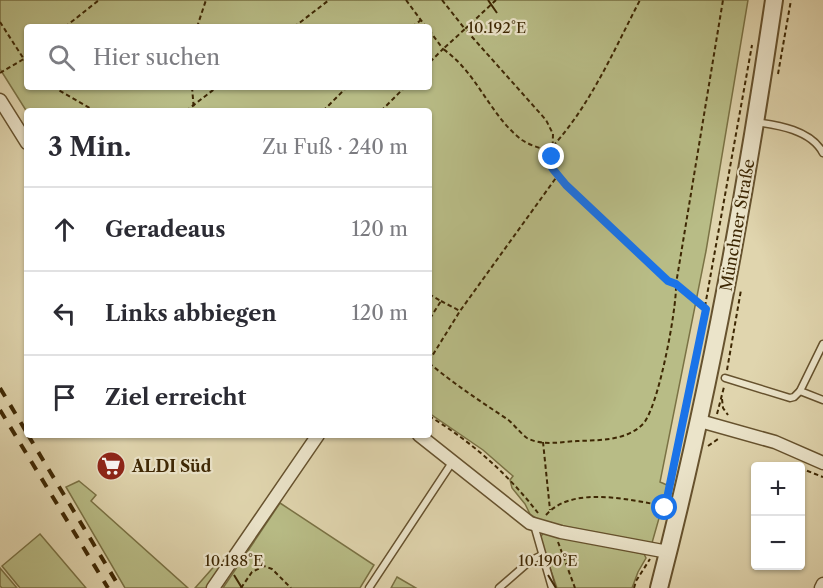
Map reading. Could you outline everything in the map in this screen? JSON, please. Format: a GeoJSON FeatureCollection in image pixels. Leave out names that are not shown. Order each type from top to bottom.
{"type":"FeatureCollection","features":[{"type":"Feature","properties":{"kind":"street","name":"Münchner Straße"},"geometry":{"type":"LineString","coordinates":[[659,588],[661,550],[700,421],[774,0]]}},
{"type":"Feature","properties":{"kind":"street"},"geometry":{"type":"LineString","coordinates":[[0,100],[24,137]]}},
{"type":"Feature","properties":{"kind":"street"},"geometry":{"type":"LineString","coordinates":[[700,421],[775,442],[823,463]]}},
{"type":"Feature","properties":{"kind":"street"},"geometry":{"type":"LineString","coordinates":[[213,588],[316,438]]}},
{"type":"Feature","properties":{"kind":"street"},"geometry":{"type":"LineString","coordinates":[[423,438],[508,507],[534,524],[661,550]]}},
{"type":"Feature","properties":{"kind":"street"},"geometry":{"type":"LineString","coordinates":[[821,588],[823,584]]}},
{"type":"Feature","properties":{"kind":"lane"},"geometry":{"type":"LineString","coordinates":[[754,122],[795,130],[819,146],[823,153]]}},
{"type":"Feature","properties":{"kind":"lane"},"geometry":{"type":"LineString","coordinates":[[725,378],[790,398],[794,397],[800,391],[823,344]]}},
{"type":"Feature","properties":{"kind":"lane"},"geometry":{"type":"LineString","coordinates":[[800,391],[823,400]]}},
{"type":"Feature","properties":{"kind":"lane"},"geometry":{"type":"LineString","coordinates":[[369,588],[453,460]]}},
{"type":"Feature","properties":{"kind":"lane"},"geometry":{"type":"LineString","coordinates":[[534,524],[552,588]]}},
{"type":"Feature","properties":{"kind":"lane"},"geometry":{"type":"LineString","coordinates":[[499,588],[530,561],[542,555]]}},
{"type":"Feature","properties":{"kind":"path"},"geometry":{"type":"LineString","coordinates":[[69,24],[99,0]]}},
{"type":"Feature","properties":{"kind":"path"},"geometry":{"type":"LineString","coordinates":[[198,24],[206,0]]}},
{"type":"Feature","properties":{"kind":"path"},"geometry":{"type":"LineString","coordinates":[[298,24],[329,0]]}},
{"type":"Feature","properties":{"kind":"path"},"geometry":{"type":"LineString","coordinates":[[406,0],[424,24]]}},
{"type":"Feature","properties":{"kind":"path"},"geometry":{"type":"LineString","coordinates":[[442,0],[546,120],[553,134],[552,168],[558,176],[668,281],[676,284],[706,309]]}},
{"type":"Feature","properties":{"kind":"path"},"geometry":{"type":"LineString","coordinates":[[432,60],[496,0]]}},
{"type":"Feature","properties":{"kind":"path"},"geometry":{"type":"LineString","coordinates":[[553,146],[573,124],[640,0]]}},
{"type":"Feature","properties":{"kind":"path"},"geometry":{"type":"LineString","coordinates":[[432,365],[452,382],[510,422],[526,437],[543,442],[596,441],[626,436],[644,424],[652,404],[671,332],[677,298],[676,284],[723,0]]}},
{"type":"Feature","properties":{"kind":"path"},"geometry":{"type":"LineString","coordinates":[[416,24],[421,20]]}},
{"type":"Feature","properties":{"kind":"path"},"geometry":{"type":"LineString","coordinates":[[0,22],[24,55]]}},
{"type":"Feature","properties":{"kind":"path"},"geometry":{"type":"LineString","coordinates":[[432,34],[443,49],[465,68],[513,132],[525,142],[553,152]]}},
{"type":"Feature","properties":{"kind":"path"},"geometry":{"type":"LineString","coordinates":[[692,378],[753,40]]}},
{"type":"Feature","properties":{"kind":"path"},"geometry":{"type":"LineString","coordinates":[[0,73],[24,59]]}},
{"type":"Feature","properties":{"kind":"path"},"geometry":{"type":"LineString","coordinates":[[58,90],[90,108]]}},
{"type":"Feature","properties":{"kind":"path"},"geometry":{"type":"LineString","coordinates":[[192,90],[194,108]]}},
{"type":"Feature","properties":{"kind":"path"},"geometry":{"type":"LineString","coordinates":[[190,108],[213,90]]}},
{"type":"Feature","properties":{"kind":"path"},"geometry":{"type":"LineString","coordinates":[[326,108],[344,90]]}},
{"type":"Feature","properties":{"kind":"path"},"geometry":{"type":"LineString","coordinates":[[384,108],[402,90]]}},
{"type":"Feature","properties":{"kind":"path"},"geometry":{"type":"LineString","coordinates":[[432,357],[460,311],[558,176]]}},
{"type":"Feature","properties":{"kind":"path"},"geometry":{"type":"LineString","coordinates":[[432,296],[460,311]]}},
{"type":"Feature","properties":{"kind":"path"},"geometry":{"type":"LineString","coordinates":[[432,315],[441,301]]}},
{"type":"Feature","properties":{"kind":"path"},"geometry":{"type":"LineString","coordinates":[[432,418],[488,458],[518,487],[551,529]]}},
{"type":"Feature","properties":{"kind":"path"},"geometry":{"type":"LineString","coordinates":[[543,442],[550,510]]}},
{"type":"Feature","properties":{"kind":"path"},"geometry":{"type":"LineString","coordinates":[[805,470],[823,477]]}},
{"type":"Feature","properties":{"kind":"path"},"geometry":{"type":"LineString","coordinates":[[575,588],[566,560],[546,515],[550,510],[578,498],[599,497],[659,505],[665,508]]}},
{"type":"Feature","properties":{"kind":"path"},"geometry":{"type":"LineString","coordinates":[[634,588],[650,560],[661,550]]}},
{"type":"Feature","properties":{"kind":"path"},"geometry":{"type":"LineString","coordinates":[[241,588],[252,572],[264,566],[272,568],[291,588]]}},
{"type":"Feature","properties":{"kind":"green space"},"geometry":{"type":"Polygon","coordinates":[[[0,0],[748,0],[706,251],[660,482],[667,485],[667,490],[652,543],[542,522],[530,514],[512,488],[510,480],[513,476],[483,450],[432,415],[432,108],[24,108],[0,69],[0,0]]]}},
{"type":"Feature","properties":{"kind":"green space"},"geometry":{"type":"Polygon","coordinates":[[[79,481],[96,495],[91,501],[188,588],[125,588],[66,487],[79,481]]]}},
{"type":"Feature","properties":{"kind":"green space"},"geometry":{"type":"Polygon","coordinates":[[[280,503],[374,565],[360,588],[223,588],[280,503]]]}},
{"type":"Feature","properties":{"kind":"green space"},"geometry":{"type":"Polygon","coordinates":[[[543,533],[644,554],[646,558],[632,588],[557,588],[540,539],[543,533]]]}},
{"type":"Feature","properties":{"kind":"green space"},"geometry":{"type":"Polygon","coordinates":[[[40,534],[86,588],[20,588],[2,566],[40,534]]]}},
{"type":"Feature","properties":{"kind":"green space"},"geometry":{"type":"Polygon","coordinates":[[[218,562],[221,566],[207,588],[195,588],[218,562]]]}},
{"type":"Feature","properties":{"kind":"green space"},"geometry":{"type":"Polygon","coordinates":[[[0,568],[17,588],[0,586],[0,568]]]}},
{"type":"Feature","properties":{"kind":"green space"},"geometry":{"type":"Polygon","coordinates":[[[397,577],[416,588],[391,588],[397,577]]]}},
{"type":"Feature","properties":{"kind":"railway"},"geometry":{"type":"LineString","coordinates":[[0,388],[24,428]]}},
{"type":"Feature","properties":{"kind":"railway"},"geometry":{"type":"LineString","coordinates":[[0,410],[108,588]]}},
{"type":"Feature","properties":{"kind":"railway"},"geometry":{"type":"LineString","coordinates":[[30,438],[120,588]]}},
{"type":"Feature","properties":{"kind":"place","name":"ALDI Süd"},"geometry":{"type":"Point","coordinates":[111,466]}},
{"type":"Feature","properties":{"kind":"route"},"geometry":{"type":"LineString","coordinates":[[552,157],[552,168],[566,185],[668,281],[676,284],[706,309],[665,508]]}}]}
